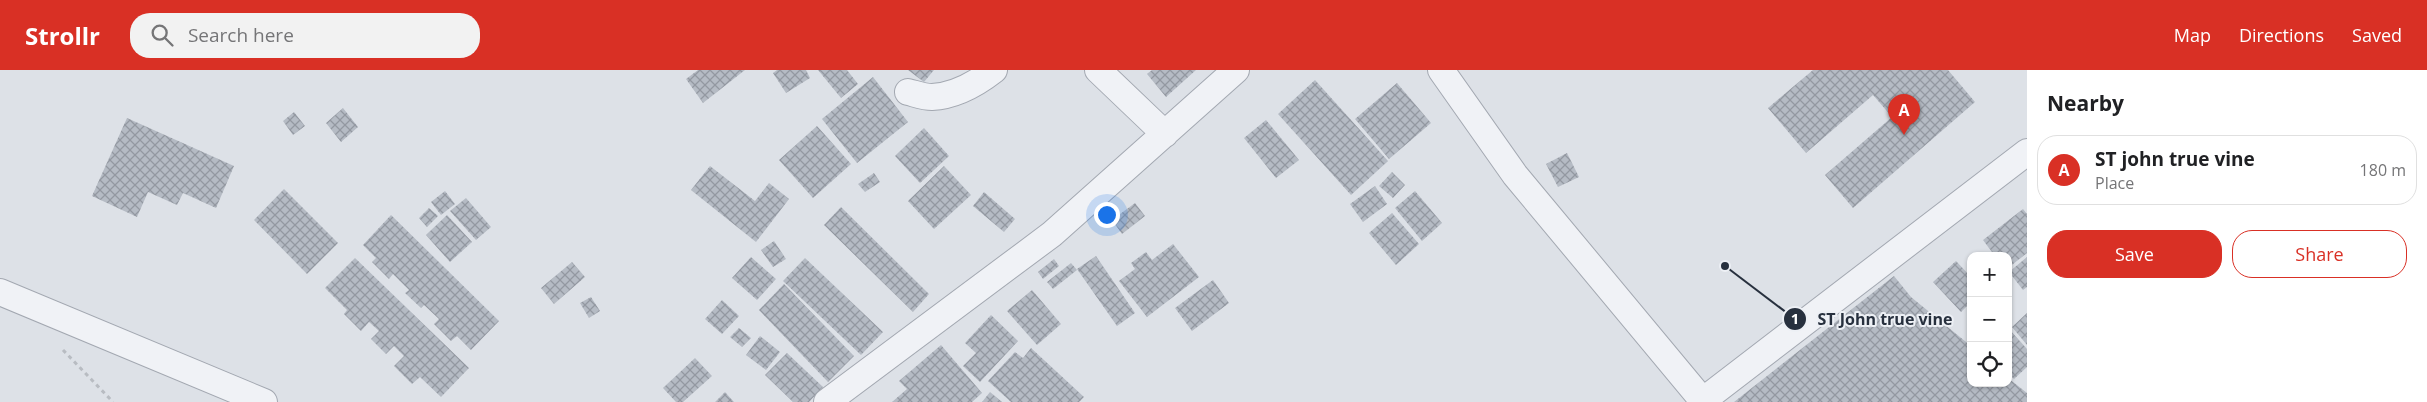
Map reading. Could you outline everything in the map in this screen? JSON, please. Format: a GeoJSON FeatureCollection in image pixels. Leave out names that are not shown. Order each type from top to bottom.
{"type":"FeatureCollection","features":[{"type":"Feature","properties":{"kind":"street"},"geometry":{"type":"LineString","coordinates":[[908,92],[930,98],[946,95],[974,84],[994,70]]}},
{"type":"Feature","properties":{"kind":"street"},"geometry":{"type":"LineString","coordinates":[[1098,70],[1164,134]]}},
{"type":"Feature","properties":{"kind":"street"},"geometry":{"type":"LineString","coordinates":[[827,402],[1052,234],[1236,70]]}},
{"type":"Feature","properties":{"kind":"street"},"geometry":{"type":"LineString","coordinates":[[1441,70],[1515,175],[1702,401],[2027,152]]}},
{"type":"Feature","properties":{"kind":"street"},"geometry":{"type":"LineString","coordinates":[[0,292],[264,402]]}},
{"type":"Feature","properties":{"kind":"building"},"geometry":{"type":"Polygon","coordinates":[[[698,70],[745,70],[703,103],[686,79],[698,70]]]}},
{"type":"Feature","properties":{"kind":"building"},"geometry":{"type":"Polygon","coordinates":[[[777,70],[806,70],[810,78],[786,93],[773,73],[777,70]]]}},
{"type":"Feature","properties":{"kind":"building"},"geometry":{"type":"Polygon","coordinates":[[[818,70],[847,70],[858,84],[841,98],[818,70]]]}},
{"type":"Feature","properties":{"kind":"building"},"geometry":{"type":"Polygon","coordinates":[[[908,70],[934,70],[924,82],[908,70]]]}},
{"type":"Feature","properties":{"kind":"building"},"geometry":{"type":"Polygon","coordinates":[[[1152,70],[1196,70],[1166,97],[1147,74],[1152,70]]]}},
{"type":"Feature","properties":{"kind":"building"},"geometry":{"type":"Polygon","coordinates":[[[1813,70],[1948,70],[1975,102],[1853,208],[1825,175],[1892,117],[1873,95],[1806,153],[1768,108],[1813,70]]]}},
{"type":"Feature","properties":{"kind":"building"},"geometry":{"type":"Polygon","coordinates":[[[873,77],[908,122],[857,163],[822,119],[873,77]]]}},
{"type":"Feature","properties":{"kind":"building"},"geometry":{"type":"Polygon","coordinates":[[[1315,80],[1388,161],[1351,195],[1278,114],[1315,80]]]}},
{"type":"Feature","properties":{"kind":"building"},"geometry":{"type":"Polygon","coordinates":[[[1397,83],[1431,123],[1389,159],[1355,119],[1397,83]]]}},
{"type":"Feature","properties":{"kind":"building"},"geometry":{"type":"Polygon","coordinates":[[[343,108],[358,127],[341,142],[326,123],[343,108]]]}},
{"type":"Feature","properties":{"kind":"building"},"geometry":{"type":"Polygon","coordinates":[[[294,112],[305,126],[293,135],[283,121],[294,112]]]}},
{"type":"Feature","properties":{"kind":"building"},"geometry":{"type":"Polygon","coordinates":[[[127,118],[234,166],[216,208],[183,193],[177,205],[148,192],[137,217],[92,196],[127,118]]]}},
{"type":"Feature","properties":{"kind":"building"},"geometry":{"type":"Polygon","coordinates":[[[1266,120],[1299,160],[1276,178],[1244,138],[1266,120]]]}},
{"type":"Feature","properties":{"kind":"building"},"geometry":{"type":"Polygon","coordinates":[[[817,126],[851,164],[813,198],[779,160],[817,126]]]}},
{"type":"Feature","properties":{"kind":"building"},"geometry":{"type":"Polygon","coordinates":[[[924,128],[949,156],[920,183],[895,156],[924,128]]]}},
{"type":"Feature","properties":{"kind":"building"},"geometry":{"type":"Polygon","coordinates":[[[1567,153],[1579,177],[1558,187],[1546,164],[1567,153]]]}},
{"type":"Feature","properties":{"kind":"building"},"geometry":{"type":"Polygon","coordinates":[[[710,166],[755,201],[769,183],[789,199],[756,242],[691,190],[710,166]]]}},
{"type":"Feature","properties":{"kind":"building"},"geometry":{"type":"Polygon","coordinates":[[[944,166],[971,195],[934,229],[908,201],[944,166]]]}},
{"type":"Feature","properties":{"kind":"building"},"geometry":{"type":"Polygon","coordinates":[[[1392,172],[1405,185],[1393,198],[1379,186],[1392,172]]]}},
{"type":"Feature","properties":{"kind":"building"},"geometry":{"type":"Polygon","coordinates":[[[874,173],[880,182],[865,192],[858,184],[874,173]]]}},
{"type":"Feature","properties":{"kind":"building"},"geometry":{"type":"Polygon","coordinates":[[[1375,186],[1387,204],[1363,222],[1350,204],[1375,186]]]}},
{"type":"Feature","properties":{"kind":"building"},"geometry":{"type":"Polygon","coordinates":[[[284,189],[338,243],[307,274],[254,220],[284,189]]]}},
{"type":"Feature","properties":{"kind":"building"},"geometry":{"type":"Polygon","coordinates":[[[445,191],[455,204],[441,215],[431,202],[445,191]]]}},
{"type":"Feature","properties":{"kind":"building"},"geometry":{"type":"Polygon","coordinates":[[[1415,191],[1442,223],[1422,241],[1395,208],[1415,191]]]}},
{"type":"Feature","properties":{"kind":"building"},"geometry":{"type":"Polygon","coordinates":[[[984,192],[1015,219],[1004,232],[973,206],[984,192]]]}},
{"type":"Feature","properties":{"kind":"building"},"geometry":{"type":"Polygon","coordinates":[[[466,198],[491,227],[476,240],[450,211],[466,198]]]}},
{"type":"Feature","properties":{"kind":"building"},"geometry":{"type":"Polygon","coordinates":[[[1135,203],[1145,216],[1122,234],[1112,220],[1135,203]]]}},
{"type":"Feature","properties":{"kind":"building"},"geometry":{"type":"Polygon","coordinates":[[[841,207],[929,294],[913,312],[824,225],[841,207]]]}},
{"type":"Feature","properties":{"kind":"building"},"geometry":{"type":"Polygon","coordinates":[[[429,208],[438,216],[427,227],[419,218],[429,208]]]}},
{"type":"Feature","properties":{"kind":"building"},"geometry":{"type":"Polygon","coordinates":[[[2023,209],[2027,214],[2027,253],[2012,265],[2012,252],[1992,252],[1983,240],[2023,209]]]}},
{"type":"Feature","properties":{"kind":"building"},"geometry":{"type":"Polygon","coordinates":[[[1392,213],[1419,244],[1396,265],[1369,233],[1392,213]]]}},
{"type":"Feature","properties":{"kind":"building"},"geometry":{"type":"Polygon","coordinates":[[[391,215],[499,321],[471,350],[457,336],[451,341],[434,324],[439,319],[424,305],[421,308],[405,293],[409,290],[393,274],[389,279],[372,262],[376,258],[363,245],[391,215]]]}},
{"type":"Feature","properties":{"kind":"building"},"geometry":{"type":"Polygon","coordinates":[[[447,215],[472,242],[450,262],[426,235],[447,215]]]}},
{"type":"Feature","properties":{"kind":"building"},"geometry":{"type":"Polygon","coordinates":[[[774,241],[786,259],[773,267],[761,250],[774,241]]]}},
{"type":"Feature","properties":{"kind":"building"},"geometry":{"type":"Polygon","coordinates":[[[1173,244],[1199,277],[1147,317],[1119,281],[1135,269],[1131,263],[1146,252],[1152,260],[1173,244]]]}},
{"type":"Feature","properties":{"kind":"building"},"geometry":{"type":"Polygon","coordinates":[[[1096,256],[1135,313],[1117,326],[1077,269],[1096,256]]]}},
{"type":"Feature","properties":{"kind":"building"},"geometry":{"type":"Polygon","coordinates":[[[751,257],[776,279],[757,300],[732,278],[751,257]]]}},
{"type":"Feature","properties":{"kind":"building"},"geometry":{"type":"Polygon","coordinates":[[[2027,257],[2027,287],[2023,290],[2012,276],[2012,270],[2027,257]]]}},
{"type":"Feature","properties":{"kind":"building"},"geometry":{"type":"Polygon","coordinates":[[[355,258],[469,368],[441,397],[420,377],[412,384],[394,366],[404,356],[394,346],[386,354],[371,339],[379,331],[369,322],[361,331],[344,314],[347,310],[325,288],[355,258]]]}},
{"type":"Feature","properties":{"kind":"building"},"geometry":{"type":"Polygon","coordinates":[[[805,258],[883,332],[861,355],[783,281],[805,258]]]}},
{"type":"Feature","properties":{"kind":"building"},"geometry":{"type":"Polygon","coordinates":[[[1054,259],[1059,266],[1043,279],[1038,272],[1054,259]]]}},
{"type":"Feature","properties":{"kind":"building"},"geometry":{"type":"Polygon","coordinates":[[[1956,261],[1967,273],[1967,306],[1961,312],[1933,282],[1956,261]]]}},
{"type":"Feature","properties":{"kind":"building"},"geometry":{"type":"Polygon","coordinates":[[[572,262],[585,277],[554,304],[541,288],[572,262]]]}},
{"type":"Feature","properties":{"kind":"building"},"geometry":{"type":"Polygon","coordinates":[[[1071,263],[1077,270],[1053,289],[1047,282],[1071,263]]]}},
{"type":"Feature","properties":{"kind":"building"},"geometry":{"type":"Polygon","coordinates":[[[1894,276],[1911,297],[1967,343],[1967,387],[2012,387],[2012,381],[2027,393],[2027,402],[1734,402],[1894,276]]]}},
{"type":"Feature","properties":{"kind":"building"},"geometry":{"type":"Polygon","coordinates":[[[1213,280],[1229,303],[1192,331],[1175,308],[1213,280]]]}},
{"type":"Feature","properties":{"kind":"building"},"geometry":{"type":"Polygon","coordinates":[[[784,284],[854,356],[828,382],[759,310],[784,284]]]}},
{"type":"Feature","properties":{"kind":"building"},"geometry":{"type":"Polygon","coordinates":[[[1032,290],[1061,324],[1037,345],[1007,311],[1032,290]]]}},
{"type":"Feature","properties":{"kind":"building"},"geometry":{"type":"Polygon","coordinates":[[[591,297],[600,311],[589,318],[580,303],[591,297]]]}},
{"type":"Feature","properties":{"kind":"building"},"geometry":{"type":"Polygon","coordinates":[[[722,300],[739,316],[722,334],[705,319],[722,300]]]}},
{"type":"Feature","properties":{"kind":"building"},"geometry":{"type":"Polygon","coordinates":[[[2027,313],[2027,345],[2012,327],[2027,313]]]}},
{"type":"Feature","properties":{"kind":"building"},"geometry":{"type":"Polygon","coordinates":[[[991,315],[1018,341],[980,382],[963,366],[976,353],[965,343],[991,315]]]}},
{"type":"Feature","properties":{"kind":"building"},"geometry":{"type":"Polygon","coordinates":[[[739,328],[751,338],[742,347],[730,337],[739,328]]]}},
{"type":"Feature","properties":{"kind":"building"},"geometry":{"type":"Polygon","coordinates":[[[2012,332],[2027,349],[2027,367],[2014,379],[2012,377],[2012,332]]]}},
{"type":"Feature","properties":{"kind":"building"},"geometry":{"type":"Polygon","coordinates":[[[760,336],[780,352],[766,370],[746,355],[760,336]]]}},
{"type":"Feature","properties":{"kind":"building"},"geometry":{"type":"Polygon","coordinates":[[[941,345],[982,393],[972,402],[892,402],[907,389],[899,381],[941,345]]]}},
{"type":"Feature","properties":{"kind":"building"},"geometry":{"type":"Polygon","coordinates":[[[1031,348],[1084,397],[1079,402],[1011,402],[988,381],[1015,352],[1023,358],[1031,348]]]}},
{"type":"Feature","properties":{"kind":"building"},"geometry":{"type":"Polygon","coordinates":[[[787,353],[823,387],[809,402],[793,402],[765,375],[787,353]]]}},
{"type":"Feature","properties":{"kind":"building"},"geometry":{"type":"Polygon","coordinates":[[[695,358],[712,376],[683,402],[676,402],[663,388],[695,358]]]}},
{"type":"Feature","properties":{"kind":"building"},"geometry":{"type":"Polygon","coordinates":[[[725,392],[734,402],[715,402],[725,392]]]}},
{"type":"Feature","properties":{"kind":"building"},"geometry":{"type":"Polygon","coordinates":[[[990,392],[1002,402],[982,402],[990,392]]]}},
{"type":"Feature","properties":{"kind":"place","name":"ST john true vine"},"geometry":{"type":"Point","coordinates":[1904,135]}},
{"type":"Feature","properties":{"kind":"place","name":"ST John true vine"},"geometry":{"type":"Point","coordinates":[1725,266]}}]}
